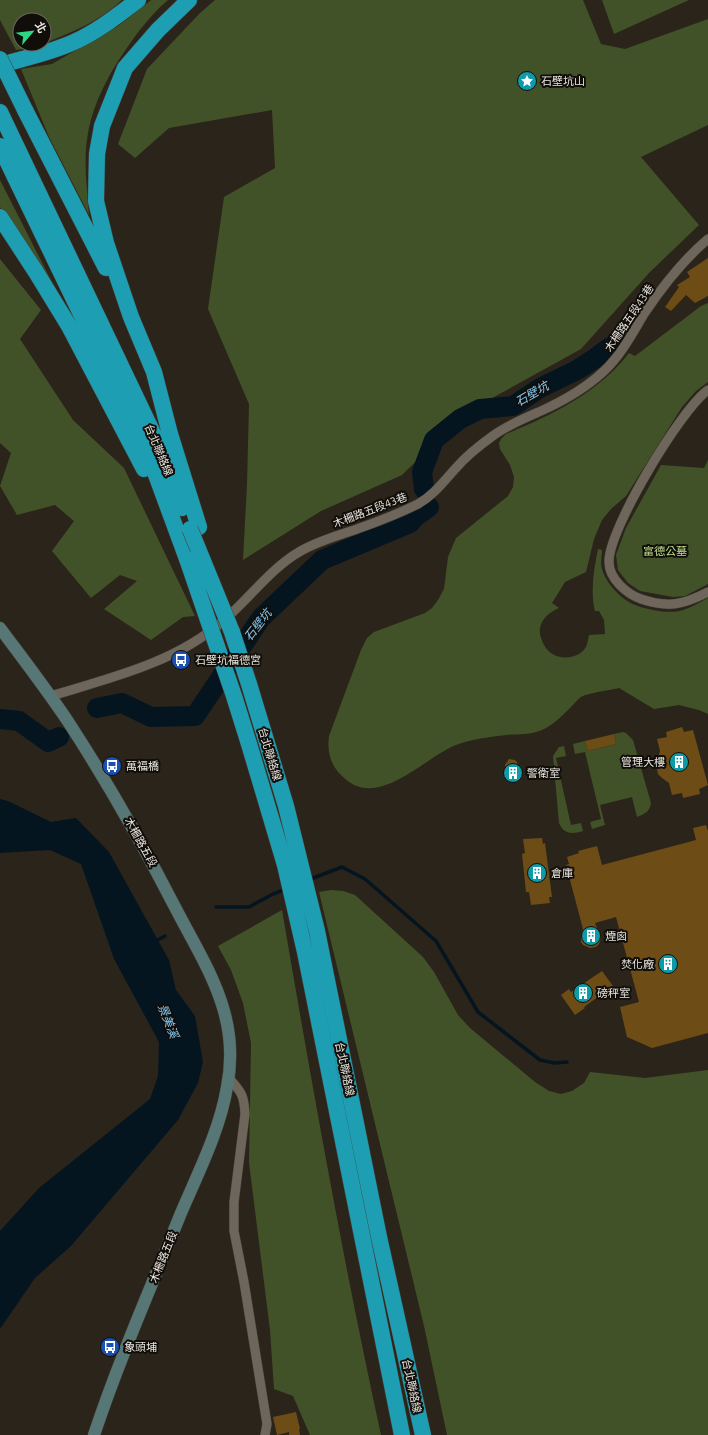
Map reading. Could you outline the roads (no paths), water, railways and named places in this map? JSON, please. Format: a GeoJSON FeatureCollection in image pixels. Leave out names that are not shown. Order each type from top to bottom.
{"type":"FeatureCollection","features":[{"type":"Feature","properties":{"kind":"highway"},"geometry":{"type":"LineString","coordinates":[[0,65],[43,54],[75,42],[110,21],[138,0]]}},
{"type":"Feature","properties":{"kind":"highway"},"geometry":{"type":"LineString","coordinates":[[189,0],[158,30],[125,68],[102,126],[97,154],[96,201],[106,243],[131,317],[154,372],[170,434],[189,530]]}},
{"type":"Feature","properties":{"kind":"highway"},"geometry":{"type":"LineString","coordinates":[[0,59],[131,317]]}},
{"type":"Feature","properties":{"kind":"highway","name":"台北聯絡線"},"geometry":{"type":"LineString","coordinates":[[1,114],[161,450],[189,530],[232,632],[249,684],[286,806],[317,931],[378,1230],[423,1435]]}},
{"type":"Feature","properties":{"kind":"highway","name":"台北聯絡線"},"geometry":{"type":"LineString","coordinates":[[0,146],[148,452],[189,530],[188,559],[234,696],[285,865],[305,952],[402,1435]]}},
{"type":"Feature","properties":{"kind":"highway"},"geometry":{"type":"LineString","coordinates":[[0,217],[69,326],[189,530]]}},
{"type":"Feature","properties":{"kind":"main road","name":"木柵路五段"},"geometry":{"type":"LineString","coordinates":[[0,628],[51,696],[111,789],[146,851],[215,986],[224,1010],[229,1036],[229,1078],[222,1111],[120,1360],[94,1435]]}},
{"type":"Feature","properties":{"kind":"street","name":"木柵路五段43巷"},"geometry":{"type":"LineString","coordinates":[[51,696],[126,673],[174,654],[193,643],[223,621],[274,571],[296,553],[318,542],[395,515],[428,497],[441,486],[468,455],[496,433],[570,396],[605,370],[622,351],[646,312],[682,263],[708,239]]}},
{"type":"Feature","properties":{"kind":"street"},"geometry":{"type":"LineString","coordinates":[[708,390],[694,403],[680,422],[650,469],[615,536],[609,556],[610,567],[620,586],[635,596],[660,604],[681,604],[693,600],[708,592]]}},
{"type":"Feature","properties":{"kind":"street"},"geometry":{"type":"LineString","coordinates":[[229,1078],[242,1094],[244,1101],[245,1114],[234,1202],[234,1231],[244,1282],[267,1424],[265,1435]]}},
{"type":"Feature","properties":{"kind":"water","name":"景美溪"},"geometry":{"type":"Polygon","coordinates":[[[0,799],[8,801],[51,822],[76,818],[109,852],[169,960],[176,990],[195,1016],[203,1062],[198,1083],[178,1120],[71,1246],[35,1278],[0,1329],[0,1231],[39,1188],[150,1099],[158,1076],[159,1042],[114,959],[81,864],[50,850],[0,853],[0,799]]]}},
{"type":"Feature","properties":{"kind":"waterway","name":"石壁坑"},"geometry":{"type":"LineString","coordinates":[[424,489],[422,472],[434,440],[460,419],[480,409],[513,406],[540,388],[577,370],[610,347]]}},
{"type":"Feature","properties":{"kind":"waterway","name":"石壁坑"},"geometry":{"type":"LineString","coordinates":[[97,708],[122,703],[151,717],[195,716],[261,618],[322,560],[410,523],[415,517],[429,507]]}},
{"type":"Feature","properties":{"kind":"waterway","name":"石壁坑"},"geometry":{"type":"LineString","coordinates":[[0,719],[19,721],[48,742],[59,737]]}},
{"type":"Feature","properties":{"kind":"waterway"},"geometry":{"type":"LineString","coordinates":[[308,880],[342,867],[365,879],[436,941],[478,1012],[540,1060],[554,1063],[567,1062]]}},
{"type":"Feature","properties":{"kind":"waterway"},"geometry":{"type":"LineString","coordinates":[[216,907],[249,907],[286,889]]}},
{"type":"Feature","properties":{"kind":"waterway"},"geometry":{"type":"LineString","coordinates":[[154,942],[165,936]]}},
{"type":"Feature","properties":{"kind":"place","name":"石壁坑山"},"geometry":{"type":"Point","coordinates":[527,81]}},
{"type":"Feature","properties":{"kind":"place","name":"石壁坑福德宮"},"geometry":{"type":"Point","coordinates":[181,660]}},
{"type":"Feature","properties":{"kind":"place","name":"管理大樓"},"geometry":{"type":"Point","coordinates":[679,762]}},
{"type":"Feature","properties":{"kind":"place","name":"萬福橋"},"geometry":{"type":"Point","coordinates":[112,766]}},
{"type":"Feature","properties":{"kind":"place","name":"警衛室"},"geometry":{"type":"Point","coordinates":[513,773]}},
{"type":"Feature","properties":{"kind":"place","name":"倉庫"},"geometry":{"type":"Point","coordinates":[537,873]}},
{"type":"Feature","properties":{"kind":"place","name":"煙囪"},"geometry":{"type":"Point","coordinates":[591,936]}},
{"type":"Feature","properties":{"kind":"place","name":"焚化廠"},"geometry":{"type":"Point","coordinates":[668,964]}},
{"type":"Feature","properties":{"kind":"place","name":"磅秤室"},"geometry":{"type":"Point","coordinates":[583,993]}},
{"type":"Feature","properties":{"kind":"place","name":"象頭埔"},"geometry":{"type":"Point","coordinates":[110,1347]}},
{"type":"Feature","properties":{"kind":"park label","name":"富德公墓"},"geometry":{"type":"Point","coordinates":[665,551]}}]}
